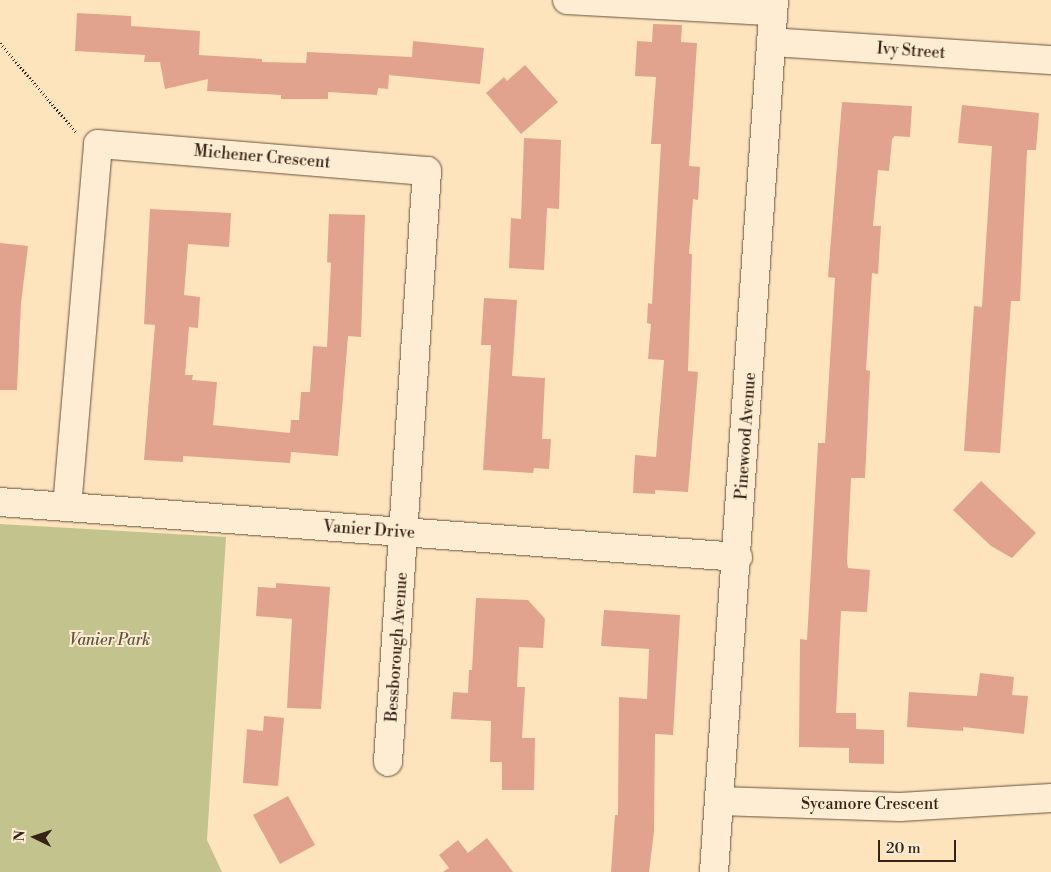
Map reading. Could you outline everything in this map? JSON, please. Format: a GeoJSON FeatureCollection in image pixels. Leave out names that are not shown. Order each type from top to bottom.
{"type":"FeatureCollection","features":[{"type":"Feature","properties":{"kind":"street"},"geometry":{"type":"LineString","coordinates":[[567,0],[774,6]]}},
{"type":"Feature","properties":{"kind":"street","name":"Pinewood Avenue"},"geometry":{"type":"LineString","coordinates":[[714,872],[738,557],[774,6]]}},
{"type":"Feature","properties":{"kind":"street","name":"Ivy Street"},"geometry":{"type":"LineString","coordinates":[[771,42],[1051,60]]}},
{"type":"Feature","properties":{"kind":"street"},"geometry":{"type":"LineString","coordinates":[[67,506],[98,144]]}},
{"type":"Feature","properties":{"kind":"street","name":"Michener Crescent"},"geometry":{"type":"LineString","coordinates":[[98,144],[427,171],[405,533]]}},
{"type":"Feature","properties":{"kind":"street","name":"Vanier Drive"},"geometry":{"type":"LineString","coordinates":[[0,502],[738,557]]}},
{"type":"Feature","properties":{"kind":"street","name":"Bessborough Avenue"},"geometry":{"type":"LineString","coordinates":[[388,762],[405,533]]}},
{"type":"Feature","properties":{"kind":"street","name":"Sycamore Crescent"},"geometry":{"type":"LineString","coordinates":[[719,801],[900,807],[1051,798]]}},
{"type":"Feature","properties":{"kind":"path"},"geometry":{"type":"LineString","coordinates":[[0,43],[86,143],[98,144]]}},
{"type":"Feature","properties":{"kind":"green space","name":"Vanier Park"},"geometry":{"type":"Polygon","coordinates":[[[0,524],[226,537],[207,840],[222,872],[0,872],[0,524]]]}},
{"type":"Feature","properties":{"kind":"building"},"geometry":{"type":"Polygon","coordinates":[[[77,13],[131,16],[131,26],[200,31],[199,55],[262,59],[262,62],[306,63],[307,52],[412,57],[413,41],[484,48],[480,84],[389,75],[388,89],[378,88],[377,95],[328,92],[328,99],[281,99],[281,95],[207,91],[208,79],[165,89],[160,62],[144,62],[145,55],[75,51],[77,13]]]}},
{"type":"Feature","properties":{"kind":"building"},"geometry":{"type":"Polygon","coordinates":[[[653,24],[682,25],[681,42],[697,43],[689,166],[700,167],[698,200],[693,199],[689,254],[692,254],[688,371],[698,372],[688,492],[655,490],[655,494],[633,493],[635,455],[656,457],[664,360],[648,359],[651,324],[647,323],[648,303],[652,304],[661,144],[651,144],[656,77],[635,76],[637,41],[652,42],[653,24]]]}},
{"type":"Feature","properties":{"kind":"building"},"geometry":{"type":"Polygon","coordinates":[[[525,65],[558,102],[521,134],[486,93],[504,77],[507,81],[525,65]]]}},
{"type":"Feature","properties":{"kind":"building"},"geometry":{"type":"Polygon","coordinates":[[[842,102],[912,106],[910,137],[895,136],[892,139],[889,171],[878,170],[873,226],[881,226],[878,274],[872,273],[866,370],[870,371],[865,478],[851,478],[847,562],[848,568],[870,570],[867,612],[841,611],[836,713],[856,713],[856,729],[884,730],[884,764],[849,763],[849,748],[799,747],[800,639],[807,640],[818,443],[825,443],[835,278],[828,277],[842,102]]]}},
{"type":"Feature","properties":{"kind":"building"},"geometry":{"type":"Polygon","coordinates":[[[962,105],[1039,113],[1036,150],[1027,150],[1020,301],[1011,301],[1000,453],[964,451],[974,306],[982,307],[992,146],[958,143],[962,105]]]}},
{"type":"Feature","properties":{"kind":"building"},"geometry":{"type":"Polygon","coordinates":[[[524,138],[561,140],[559,209],[547,208],[544,270],[509,268],[511,218],[521,219],[524,138]]]}},
{"type":"Feature","properties":{"kind":"building"},"geometry":{"type":"Polygon","coordinates":[[[150,209],[231,213],[229,247],[188,244],[184,295],[200,297],[198,328],[189,327],[185,375],[193,375],[192,380],[217,382],[213,425],[290,433],[291,420],[299,420],[301,392],[310,392],[313,346],[327,347],[331,263],[327,262],[329,214],[365,215],[361,337],[348,336],[338,456],[291,452],[290,463],[183,456],[183,462],[144,460],[155,325],[144,324],[150,209]]]}},
{"type":"Feature","properties":{"kind":"building"},"geometry":{"type":"Polygon","coordinates":[[[0,243],[28,246],[21,303],[17,390],[0,390],[0,243]]]}},
{"type":"Feature","properties":{"kind":"building"},"geometry":{"type":"Polygon","coordinates":[[[484,298],[517,300],[512,376],[545,378],[542,439],[551,439],[549,469],[534,468],[533,473],[483,470],[491,345],[481,345],[484,298]]]}},
{"type":"Feature","properties":{"kind":"building"},"geometry":{"type":"Polygon","coordinates":[[[981,481],[1036,533],[1012,558],[991,546],[953,510],[981,481]]]}},
{"type":"Feature","properties":{"kind":"building"},"geometry":{"type":"Polygon","coordinates":[[[276,583],[330,587],[321,709],[287,708],[292,619],[256,616],[258,587],[276,588],[276,583]]]}},
{"type":"Feature","properties":{"kind":"building"},"geometry":{"type":"Polygon","coordinates":[[[476,598],[528,600],[545,619],[543,648],[519,647],[517,687],[525,687],[522,738],[535,738],[534,790],[502,790],[502,762],[490,762],[491,721],[451,719],[453,692],[468,693],[469,670],[472,670],[476,598]]]}},
{"type":"Feature","properties":{"kind":"building"},"geometry":{"type":"Polygon","coordinates":[[[604,610],[680,615],[673,735],[655,734],[654,831],[649,872],[611,872],[615,815],[618,815],[619,697],[647,699],[649,649],[601,646],[604,610]]]}},
{"type":"Feature","properties":{"kind":"building"},"geometry":{"type":"Polygon","coordinates":[[[980,673],[1014,677],[1012,695],[1028,696],[1024,734],[963,727],[963,731],[907,727],[909,692],[977,696],[980,673]]]}},
{"type":"Feature","properties":{"kind":"building"},"geometry":{"type":"Polygon","coordinates":[[[264,716],[284,718],[278,786],[243,783],[247,729],[263,731],[264,716]]]}},
{"type":"Feature","properties":{"kind":"building"},"geometry":{"type":"Polygon","coordinates":[[[288,796],[315,845],[280,864],[253,815],[288,796]]]}},
{"type":"Feature","properties":{"kind":"building"},"geometry":{"type":"Polygon","coordinates":[[[487,838],[513,872],[443,872],[449,868],[439,855],[458,840],[468,853],[487,838]]]}}]}
